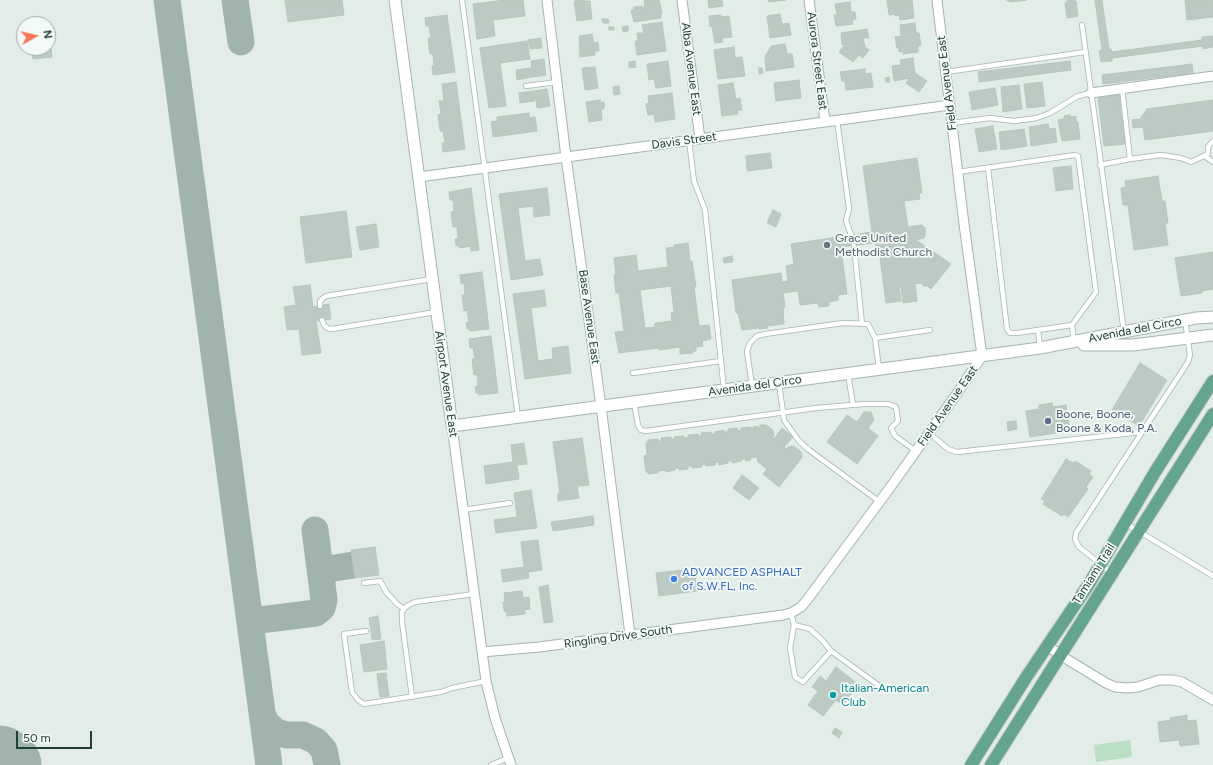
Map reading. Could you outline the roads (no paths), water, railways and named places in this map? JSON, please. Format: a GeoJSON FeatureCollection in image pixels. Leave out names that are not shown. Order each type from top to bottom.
{"type":"FeatureCollection","features":[{"type":"Feature","properties":{"kind":"main road","name":"Tamiami Trail"},"geometry":{"type":"LineString","coordinates":[[971,765],[1101,564],[1213,381]]}},
{"type":"Feature","properties":{"kind":"main road","name":"Tamiami Trail"},"geometry":{"type":"LineString","coordinates":[[992,765],[1213,414]]}},
{"type":"Feature","properties":{"kind":"street","name":"Airport Avenue East"},"geometry":{"type":"LineString","coordinates":[[395,0],[486,681],[492,706],[510,761]]}},
{"type":"Feature","properties":{"kind":"street","name":"Base Avenue East"},"geometry":{"type":"LineString","coordinates":[[547,0],[566,157],[601,406],[630,635]]}},
{"type":"Feature","properties":{"kind":"street","name":"Alba Avenue East"},"geometry":{"type":"LineString","coordinates":[[682,0],[700,139]]}},
{"type":"Feature","properties":{"kind":"street","name":"Aurora Street East"},"geometry":{"type":"LineString","coordinates":[[809,0],[825,121]]}},
{"type":"Feature","properties":{"kind":"street","name":"Field Avenue East"},"geometry":{"type":"LineString","coordinates":[[753,619],[791,613],[801,607],[880,502],[982,356],[937,0]]}},
{"type":"Feature","properties":{"kind":"street"},"geometry":{"type":"LineString","coordinates":[[1091,92],[1213,76]]}},
{"type":"Feature","properties":{"kind":"street","name":"Davis Street"},"geometry":{"type":"LineString","coordinates":[[419,177],[950,105]]}},
{"type":"Feature","properties":{"kind":"street","name":"Avenida del Circo"},"geometry":{"type":"LineString","coordinates":[[1057,346],[1185,320],[1213,317]]}},
{"type":"Feature","properties":{"kind":"street","name":"Avenida del Circo"},"geometry":{"type":"LineString","coordinates":[[452,426],[1040,348],[1057,346],[1133,344],[1213,335]]}},
{"type":"Feature","properties":{"kind":"street","name":"Ringling Drive South"},"geometry":{"type":"LineString","coordinates":[[482,652],[539,647],[753,619]]}},
{"type":"Feature","properties":{"kind":"street"},"geometry":{"type":"LineString","coordinates":[[1048,646],[1060,656],[1106,683],[1115,686],[1127,688],[1138,687],[1159,680],[1173,680],[1182,682],[1213,700]]}},
{"type":"Feature","properties":{"kind":"lane"},"geometry":{"type":"LineString","coordinates":[[462,0],[518,417]]}},
{"type":"Feature","properties":{"kind":"lane"},"geometry":{"type":"LineString","coordinates":[[1082,25],[1124,332]]}},
{"type":"Feature","properties":{"kind":"lane"},"geometry":{"type":"LineString","coordinates":[[946,72],[1085,52]]}},
{"type":"Feature","properties":{"kind":"lane"},"geometry":{"type":"LineString","coordinates":[[526,86],[557,82]]}},
{"type":"Feature","properties":{"kind":"lane"},"geometry":{"type":"LineString","coordinates":[[1122,88],[1130,159]]}},
{"type":"Feature","properties":{"kind":"lane"},"geometry":{"type":"LineString","coordinates":[[952,123],[990,118],[1014,121],[1037,118],[1050,113],[1078,96],[1091,92]]}},
{"type":"Feature","properties":{"kind":"lane"},"geometry":{"type":"LineString","coordinates":[[837,120],[849,208],[846,222],[851,235]]}},
{"type":"Feature","properties":{"kind":"lane"},"geometry":{"type":"LineString","coordinates":[[689,140],[694,181],[705,210],[724,390]]}},
{"type":"Feature","properties":{"kind":"lane"},"geometry":{"type":"LineString","coordinates":[[1100,165],[1161,155],[1181,158],[1191,162],[1206,156],[1208,154],[1208,147],[1213,141]]}},
{"type":"Feature","properties":{"kind":"lane"},"geometry":{"type":"LineString","coordinates":[[958,172],[1075,155],[1078,156],[1096,292],[1072,325],[1074,342]]}},
{"type":"Feature","properties":{"kind":"lane"},"geometry":{"type":"LineString","coordinates":[[1206,156],[1213,162]]}},
{"type":"Feature","properties":{"kind":"lane"},"geometry":{"type":"LineString","coordinates":[[988,168],[1007,329],[1010,333],[1017,333],[1072,325]]}},
{"type":"Feature","properties":{"kind":"lane"},"geometry":{"type":"LineString","coordinates":[[854,246],[862,324]]}},
{"type":"Feature","properties":{"kind":"lane"},"geometry":{"type":"LineString","coordinates":[[320,306],[320,302],[326,296],[432,279]]}},
{"type":"Feature","properties":{"kind":"lane"},"geometry":{"type":"LineString","coordinates":[[322,320],[324,325],[332,329],[437,311]]}},
{"type":"Feature","properties":{"kind":"lane"},"geometry":{"type":"LineString","coordinates":[[1112,573],[1079,547],[1075,539],[1076,533],[1188,362],[1190,355],[1185,320]]}},
{"type":"Feature","properties":{"kind":"lane"},"geometry":{"type":"LineString","coordinates":[[752,386],[747,351],[750,343],[757,336],[843,323],[868,324],[875,338],[879,370]]}},
{"type":"Feature","properties":{"kind":"lane"},"geometry":{"type":"LineString","coordinates":[[875,338],[930,330]]}},
{"type":"Feature","properties":{"kind":"lane"},"geometry":{"type":"LineString","coordinates":[[1038,330],[1040,348]]}},
{"type":"Feature","properties":{"kind":"lane"},"geometry":{"type":"LineString","coordinates":[[634,373],[721,361]]}},
{"type":"Feature","properties":{"kind":"lane"},"geometry":{"type":"LineString","coordinates":[[848,374],[853,405]]}},
{"type":"Feature","properties":{"kind":"lane"},"geometry":{"type":"LineString","coordinates":[[779,383],[784,420],[799,441],[880,502]]}},
{"type":"Feature","properties":{"kind":"lane"},"geometry":{"type":"LineString","coordinates":[[634,402],[638,424],[641,430],[646,431],[783,414],[816,408],[888,404],[896,407],[898,421],[892,428],[895,436],[916,451]]}},
{"type":"Feature","properties":{"kind":"lane"},"geometry":{"type":"LineString","coordinates":[[929,433],[948,449],[957,452],[1142,432]]}},
{"type":"Feature","properties":{"kind":"lane"},"geometry":{"type":"LineString","coordinates":[[463,510],[510,503]]}},
{"type":"Feature","properties":{"kind":"lane"},"geometry":{"type":"LineString","coordinates":[[1125,523],[1213,576]]}},
{"type":"Feature","properties":{"kind":"lane"},"geometry":{"type":"LineString","coordinates":[[364,583],[380,581],[387,593],[404,609]]}},
{"type":"Feature","properties":{"kind":"lane"},"geometry":{"type":"LineString","coordinates":[[412,697],[402,612],[407,606],[415,602],[474,594]]}},
{"type":"Feature","properties":{"kind":"lane"},"geometry":{"type":"LineString","coordinates":[[791,613],[794,625],[790,648],[795,677],[803,682],[830,651]]}},
{"type":"Feature","properties":{"kind":"lane"},"geometry":{"type":"LineString","coordinates":[[794,625],[810,629],[822,640],[830,651],[878,685]]}},
{"type":"Feature","properties":{"kind":"lane"},"geometry":{"type":"LineString","coordinates":[[366,631],[344,634],[352,692],[358,700],[364,704],[441,692],[452,688],[486,681]]}},
{"type":"Feature","properties":{"kind":"lane"},"geometry":{"type":"LineString","coordinates":[[491,765],[510,761]]}},
{"type":"Feature","properties":{"kind":"place","name":"Grace United Methodist Church"},"geometry":{"type":"Point","coordinates":[827,245]}},
{"type":"Feature","properties":{"kind":"place","name":"Boone, Boone, Boone & Koda, P.A."},"geometry":{"type":"Point","coordinates":[1048,421]}},
{"type":"Feature","properties":{"kind":"place","name":"ADVANCED ASPHALT of S.W.FL, Inc."},"geometry":{"type":"Point","coordinates":[674,579]}},
{"type":"Feature","properties":{"kind":"place","name":"Italian-American Club"},"geometry":{"type":"Point","coordinates":[833,695]}}]}
